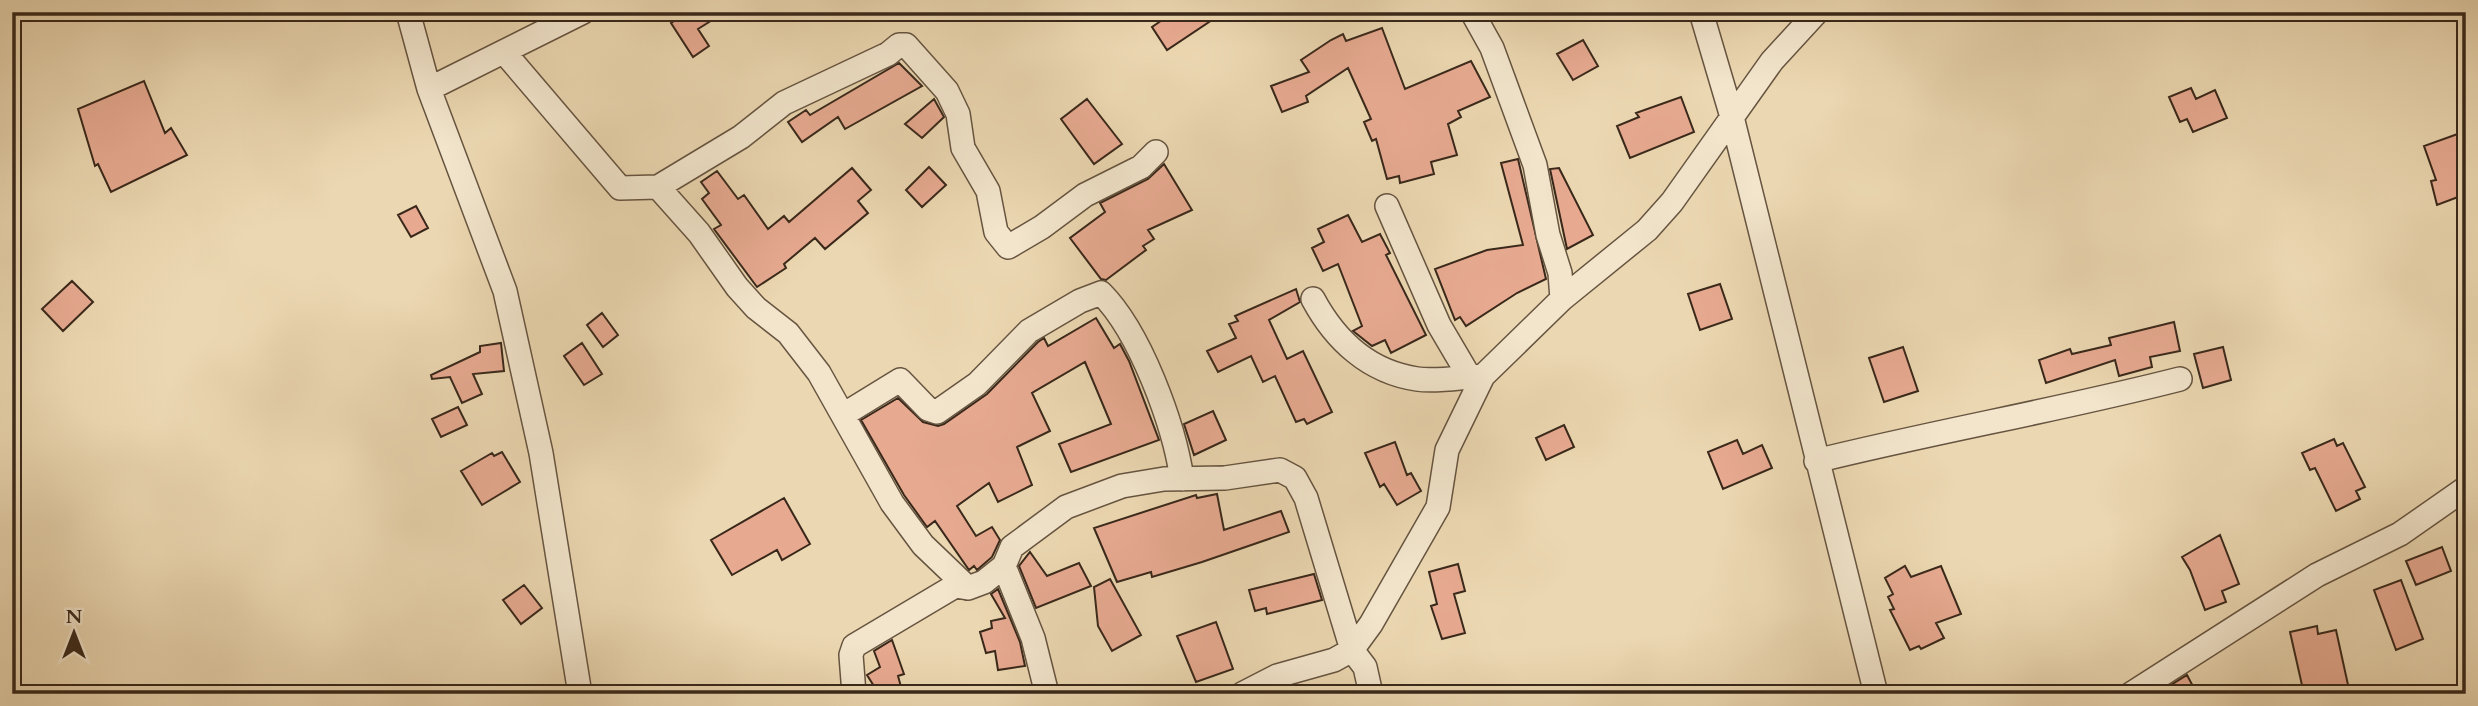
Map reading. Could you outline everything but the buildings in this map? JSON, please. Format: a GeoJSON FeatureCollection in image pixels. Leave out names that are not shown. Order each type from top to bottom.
{"type":"FeatureCollection","features":[{"type":"Feature","properties":{"kind":"street"},"geometry":{"type":"LineString","coordinates":[[408,12],[429,89],[505,291],[543,467],[580,694]]}},
{"type":"Feature","properties":{"kind":"street"},"geometry":{"type":"LineString","coordinates":[[429,89],[583,12]]}},
{"type":"Feature","properties":{"kind":"street"},"geometry":{"type":"LineString","coordinates":[[1472,12],[1492,48],[1535,165],[1548,235],[1560,273],[1562,299]]}},
{"type":"Feature","properties":{"kind":"street"},"geometry":{"type":"LineString","coordinates":[[1701,12],[1732,117],[1876,694]]}},
{"type":"Feature","properties":{"kind":"street"},"geometry":{"type":"LineString","coordinates":[[1242,694],[1277,676],[1334,660],[1352,650],[1371,624],[1405,559],[1438,507],[1447,450],[1476,376],[1562,299],[1647,230],[1672,202],[1772,61],[1818,12]]}},
{"type":"Feature","properties":{"kind":"street"},"geometry":{"type":"LineString","coordinates":[[504,52],[620,188],[657,187],[741,137],[784,103],[888,54],[899,45],[906,45],[947,91],[958,114],[963,148],[988,191],[996,232],[1008,247],[1042,227],[1085,195],[1141,167],[1156,152]]}},
{"type":"Feature","properties":{"kind":"street"},"geometry":{"type":"LineString","coordinates":[[657,187],[699,233],[737,287],[756,308],[788,333],[819,373],[892,502],[923,545],[968,588]]}},
{"type":"Feature","properties":{"kind":"street"},"geometry":{"type":"LineString","coordinates":[[1387,206],[1438,325],[1476,376]]}},
{"type":"Feature","properties":{"kind":"street"},"geometry":{"type":"LineString","coordinates":[[843,415],[900,380],[928,409],[937,412],[977,384],[1029,331],[1080,301],[1101,293],[1128,333],[1166,408],[1182,479]]}},
{"type":"Feature","properties":{"kind":"street"},"geometry":{"type":"LineString","coordinates":[[1313,299],[1328,327],[1370,365],[1418,379],[1476,376]]}},
{"type":"Feature","properties":{"kind":"street"},"geometry":{"type":"LineString","coordinates":[[1816,461],[1911,438],[2066,408],[2180,379]]}},
{"type":"Feature","properties":{"kind":"street"},"geometry":{"type":"LineString","coordinates":[[854,694],[851,655],[854,646],[955,586],[968,588],[984,582],[1004,566],[1012,547],[1066,507],[1122,486],[1182,479],[1225,478],[1280,470],[1295,478],[1306,498],[1352,650],[1365,667],[1371,694]]}},
{"type":"Feature","properties":{"kind":"street"},"geometry":{"type":"LineString","coordinates":[[2131,694],[2317,575],[2400,534],[2466,488]]}},
{"type":"Feature","properties":{"kind":"street"},"geometry":{"type":"LineString","coordinates":[[1004,566],[1033,638],[1047,694]]}}]}
